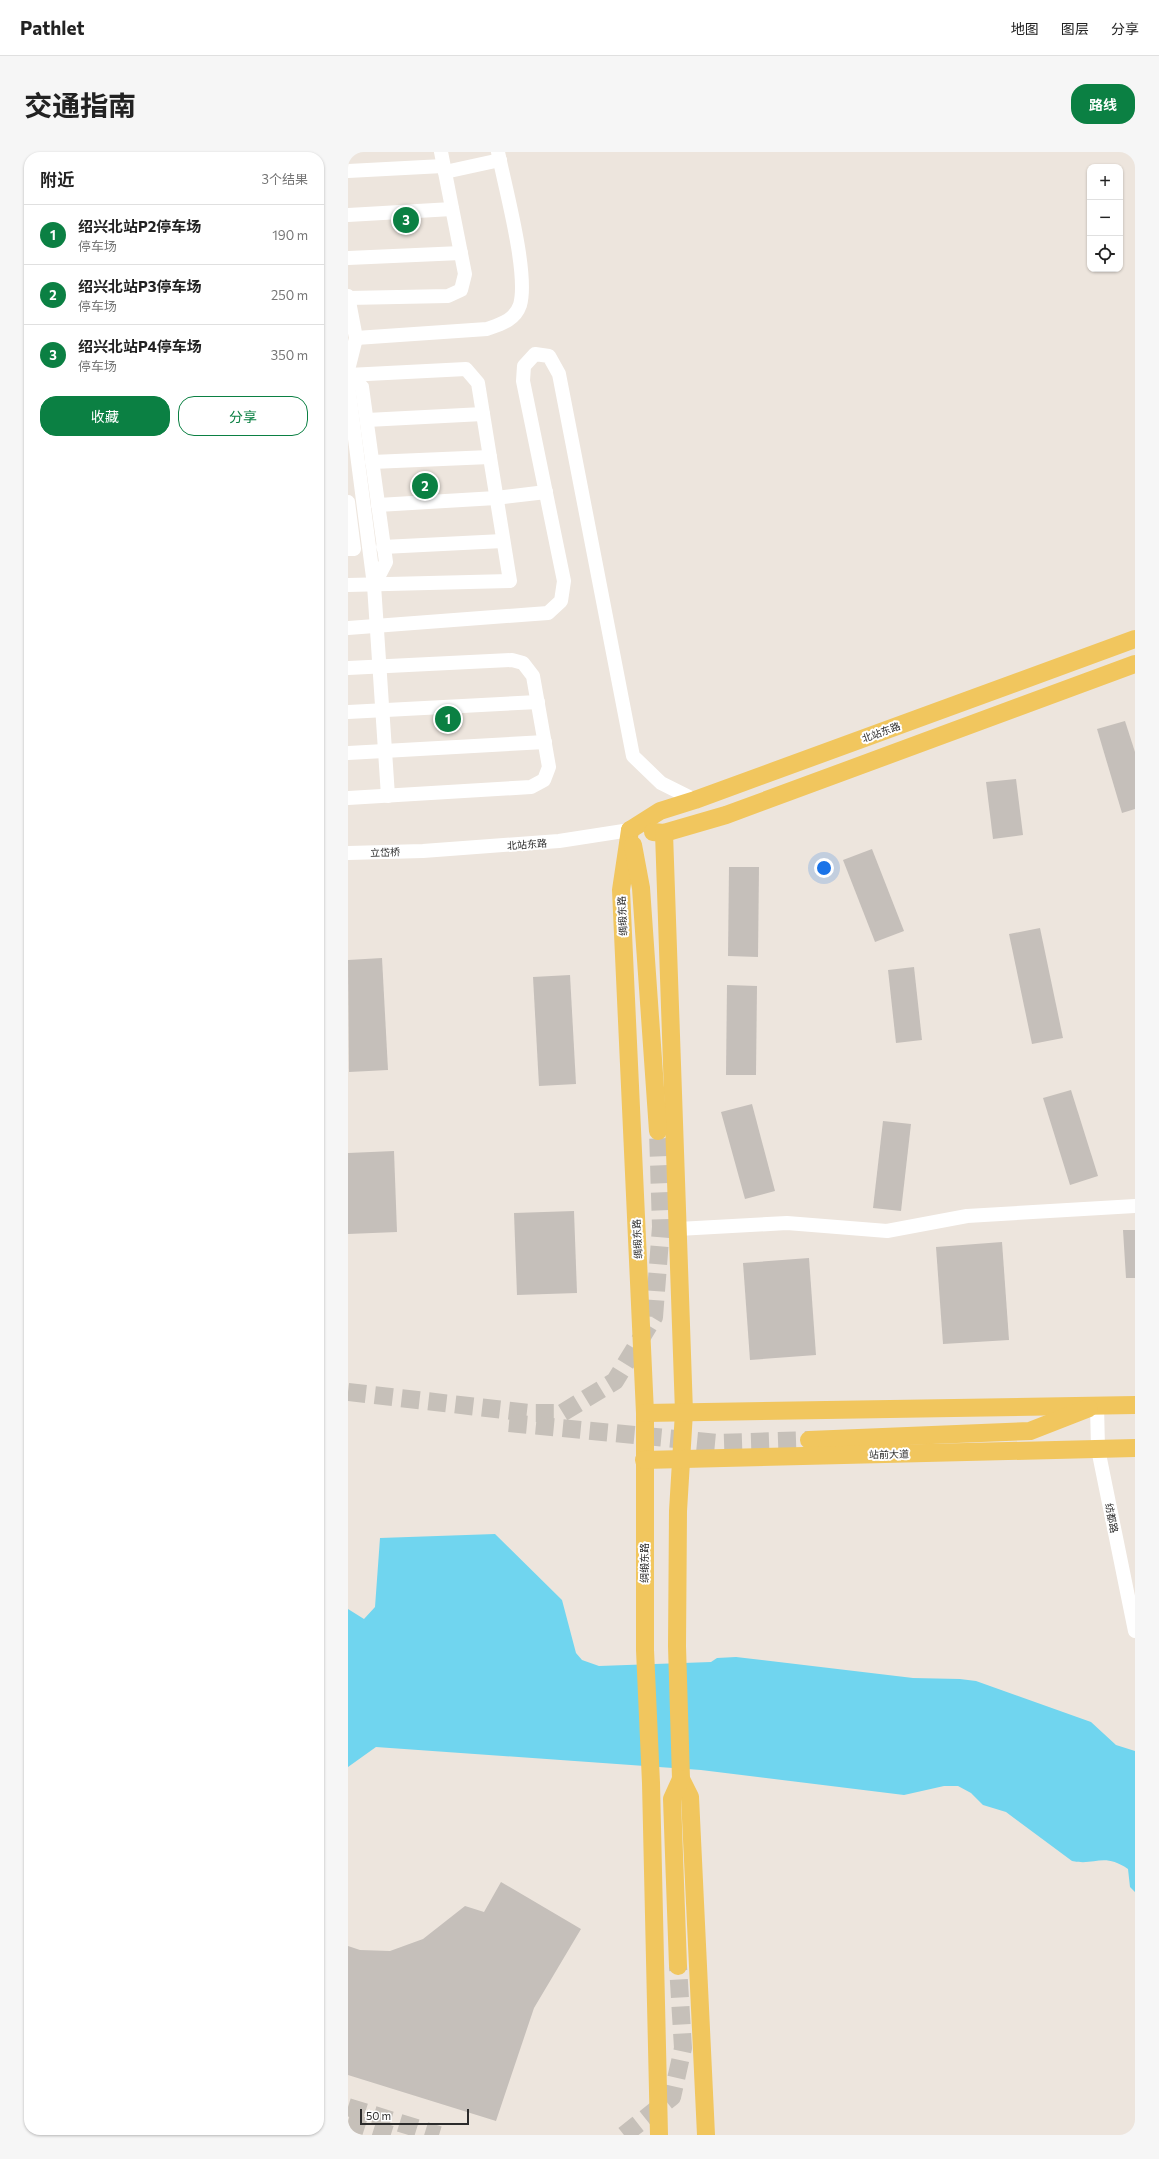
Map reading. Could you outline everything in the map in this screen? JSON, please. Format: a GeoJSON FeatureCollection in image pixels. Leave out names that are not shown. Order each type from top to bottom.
{"type":"FeatureCollection","features":[{"type":"Feature","properties":{"kind":"main road","name":"北站东路"},"geometry":{"type":"LineString","coordinates":[[630,830],[660,811],[696,800],[1135,639]]}},
{"type":"Feature","properties":{"kind":"main road","name":"北站东路"},"geometry":{"type":"LineString","coordinates":[[630,830],[664,833],[726,815],[1135,664]]}},
{"type":"Feature","properties":{"kind":"main road"},"geometry":{"type":"LineString","coordinates":[[630,830],[641,888],[658,1131]]}},
{"type":"Feature","properties":{"kind":"main road","name":"绸缎东路"},"geometry":{"type":"LineString","coordinates":[[630,830],[621,890],[645,1413],[645,1650],[651,1784],[659,2135]]}},
{"type":"Feature","properties":{"kind":"main road"},"geometry":{"type":"LineString","coordinates":[[664,833],[684,1412],[678,1511],[677,1646],[682,1778],[690,1797],[706,2135]]}},
{"type":"Feature","properties":{"kind":"main road"},"geometry":{"type":"LineString","coordinates":[[809,1440],[1030,1431],[1097,1405]]}},
{"type":"Feature","properties":{"kind":"main road"},"geometry":{"type":"LineString","coordinates":[[645,1413],[1135,1405]]}},
{"type":"Feature","properties":{"kind":"main road","name":"站前大道"},"geometry":{"type":"LineString","coordinates":[[644,1460],[1135,1448]]}},
{"type":"Feature","properties":{"kind":"main road"},"geometry":{"type":"LineString","coordinates":[[678,1966],[672,1799],[682,1778]]}},
{"type":"Feature","properties":{"kind":"street"},"geometry":{"type":"LineString","coordinates":[[348,171],[443,163],[499,156],[522,274],[520,306],[508,322],[487,329],[356,338]]}},
{"type":"Feature","properties":{"kind":"street"},"geometry":{"type":"LineString","coordinates":[[348,370],[356,338],[348,298],[448,296],[461,290],[465,274],[443,163]]}},
{"type":"Feature","properties":{"kind":"street"},"geometry":{"type":"LineString","coordinates":[[348,215],[452,209]]}},
{"type":"Feature","properties":{"kind":"street"},"geometry":{"type":"LineString","coordinates":[[348,258],[461,253]]}},
{"type":"Feature","properties":{"kind":"street"},"geometry":{"type":"LineString","coordinates":[[348,628],[548,613],[561,601],[564,581],[523,381],[524,366],[535,354],[549,356],[559,374],[633,756],[661,783],[696,800]]}},
{"type":"Feature","properties":{"kind":"street"},"geometry":{"type":"LineString","coordinates":[[348,376],[466,369],[478,383],[510,581],[348,585]]}},
{"type":"Feature","properties":{"kind":"street"},"geometry":{"type":"LineString","coordinates":[[348,376],[362,387],[386,562],[374,585]]}},
{"type":"Feature","properties":{"kind":"street"},"geometry":{"type":"LineString","coordinates":[[348,385],[378,626],[388,796]]}},
{"type":"Feature","properties":{"kind":"street"},"geometry":{"type":"LineString","coordinates":[[367,420],[483,414]]}},
{"type":"Feature","properties":{"kind":"street"},"geometry":{"type":"LineString","coordinates":[[372,462],[490,457]]}},
{"type":"Feature","properties":{"kind":"street"},"geometry":{"type":"LineString","coordinates":[[378,505],[496,498],[546,492]]}},
{"type":"Feature","properties":{"kind":"street"},"geometry":{"type":"LineString","coordinates":[[348,502],[354,549],[348,549]]}},
{"type":"Feature","properties":{"kind":"street"},"geometry":{"type":"LineString","coordinates":[[384,547],[503,541]]}},
{"type":"Feature","properties":{"kind":"street"},"geometry":{"type":"LineString","coordinates":[[348,668],[512,660],[523,663],[533,676],[549,767],[544,780],[531,787],[348,798]]}},
{"type":"Feature","properties":{"kind":"street"},"geometry":{"type":"LineString","coordinates":[[348,712],[538,702]]}},
{"type":"Feature","properties":{"kind":"street"},"geometry":{"type":"LineString","coordinates":[[348,753],[545,742]]}},
{"type":"Feature","properties":{"kind":"street","name":"北站东路"},"geometry":{"type":"LineString","coordinates":[[423,851],[559,842],[630,830]]}},
{"type":"Feature","properties":{"kind":"street","name":"立岱桥"},"geometry":{"type":"LineString","coordinates":[[348,853],[423,851]]}},
{"type":"Feature","properties":{"kind":"street"},"geometry":{"type":"LineString","coordinates":[[678,1229],[787,1223],[887,1231],[967,1216],[1135,1206]]}},
{"type":"Feature","properties":{"kind":"street","name":"纺都路"},"geometry":{"type":"LineString","coordinates":[[1097,1405],[1098,1449],[1135,1631]]}},
{"type":"Feature","properties":{"kind":"water"},"geometry":{"type":"Polygon","coordinates":[[[495,1534],[562,1600],[576,1653],[582,1660],[599,1666],[711,1662],[717,1658],[736,1657],[913,1678],[960,1679],[976,1681],[1091,1722],[1116,1745],[1135,1751],[1135,1892],[1130,1887],[1128,1869],[1112,1861],[1106,1860],[1087,1862],[1072,1861],[1006,1812],[983,1805],[971,1793],[958,1786],[944,1786],[904,1795],[701,1770],[376,1747],[348,1767],[348,1609],[364,1619],[375,1607],[380,1538],[495,1534]]]}},
{"type":"Feature","properties":{"kind":"building"},"geometry":{"type":"Polygon","coordinates":[[[1125,721],[1135,752],[1135,809],[1122,813],[1097,729],[1125,721]]]}},
{"type":"Feature","properties":{"kind":"building"},"geometry":{"type":"Polygon","coordinates":[[[1016,779],[1023,835],[993,839],[986,782],[1016,779]]]}},
{"type":"Feature","properties":{"kind":"building"},"geometry":{"type":"Polygon","coordinates":[[[872,849],[904,931],[875,942],[843,860],[872,849]]]}},
{"type":"Feature","properties":{"kind":"building"},"geometry":{"type":"Polygon","coordinates":[[[729,867],[759,867],[758,957],[728,956],[729,867]]]}},
{"type":"Feature","properties":{"kind":"building"},"geometry":{"type":"Polygon","coordinates":[[[1040,928],[1063,1038],[1032,1044],[1009,934],[1040,928]]]}},
{"type":"Feature","properties":{"kind":"building"},"geometry":{"type":"Polygon","coordinates":[[[382,958],[388,1070],[349,1072],[348,960],[382,958]]]}},
{"type":"Feature","properties":{"kind":"building"},"geometry":{"type":"Polygon","coordinates":[[[914,967],[922,1040],[896,1043],[888,970],[914,967]]]}},
{"type":"Feature","properties":{"kind":"building"},"geometry":{"type":"Polygon","coordinates":[[[570,975],[576,1084],[539,1086],[533,977],[570,975]]]}},
{"type":"Feature","properties":{"kind":"building"},"geometry":{"type":"Polygon","coordinates":[[[727,985],[757,986],[756,1075],[726,1075],[727,985]]]}},
{"type":"Feature","properties":{"kind":"building"},"geometry":{"type":"Polygon","coordinates":[[[1071,1090],[1098,1176],[1070,1185],[1043,1098],[1071,1090]]]}},
{"type":"Feature","properties":{"kind":"building"},"geometry":{"type":"Polygon","coordinates":[[[752,1104],[775,1191],[745,1199],[721,1112],[752,1104]]]}},
{"type":"Feature","properties":{"kind":"building"},"geometry":{"type":"Polygon","coordinates":[[[883,1121],[911,1124],[901,1211],[873,1208],[883,1121]]]}},
{"type":"Feature","properties":{"kind":"building"},"geometry":{"type":"Polygon","coordinates":[[[394,1151],[397,1232],[348,1234],[348,1153],[394,1151]]]}},
{"type":"Feature","properties":{"kind":"building"},"geometry":{"type":"Polygon","coordinates":[[[574,1211],[577,1293],[517,1295],[514,1213],[574,1211]]]}},
{"type":"Feature","properties":{"kind":"building"},"geometry":{"type":"Polygon","coordinates":[[[1123,1230],[1135,1230],[1135,1278],[1126,1278],[1123,1230]]]}},
{"type":"Feature","properties":{"kind":"building"},"geometry":{"type":"Polygon","coordinates":[[[1002,1242],[1009,1340],[943,1344],[936,1247],[1002,1242]]]}},
{"type":"Feature","properties":{"kind":"building"},"geometry":{"type":"Polygon","coordinates":[[[809,1258],[816,1355],[750,1360],[743,1263],[809,1258]]]}},
{"type":"Feature","properties":{"kind":"building"},"geometry":{"type":"Polygon","coordinates":[[[501,1882],[581,1929],[534,2008],[496,2121],[348,2075],[348,1946],[360,1950],[390,1951],[423,1939],[465,1906],[484,1912],[501,1882]]]}},
{"type":"Feature","properties":{"kind":"tunnel"},"geometry":{"type":"LineString","coordinates":[[348,1392],[530,1413],[562,1413],[615,1381],[654,1317],[661,1227],[658,1131]]}},
{"type":"Feature","properties":{"kind":"tunnel"},"geometry":{"type":"LineString","coordinates":[[509,1423],[718,1443],[809,1440]]}},
{"type":"Feature","properties":{"kind":"tunnel"},"geometry":{"type":"LineString","coordinates":[[624,2135],[672,2097],[683,2048],[678,1966]]}},
{"type":"Feature","properties":{"kind":"tunnel"},"geometry":{"type":"LineString","coordinates":[[348,2107],[439,2135]]}},
{"type":"Feature","properties":{"kind":"tunnel"},"geometry":{"type":"LineString","coordinates":[[348,2121],[392,2135]]}},
{"type":"Feature","properties":{"kind":"place","name":"绍兴北站P4停车场"},"geometry":{"type":"Point","coordinates":[406,220]}},
{"type":"Feature","properties":{"kind":"place","name":"绍兴北站P3停车场"},"geometry":{"type":"Point","coordinates":[425,486]}},
{"type":"Feature","properties":{"kind":"place","name":"绍兴北站P2停车场"},"geometry":{"type":"Point","coordinates":[448,719]}}]}
